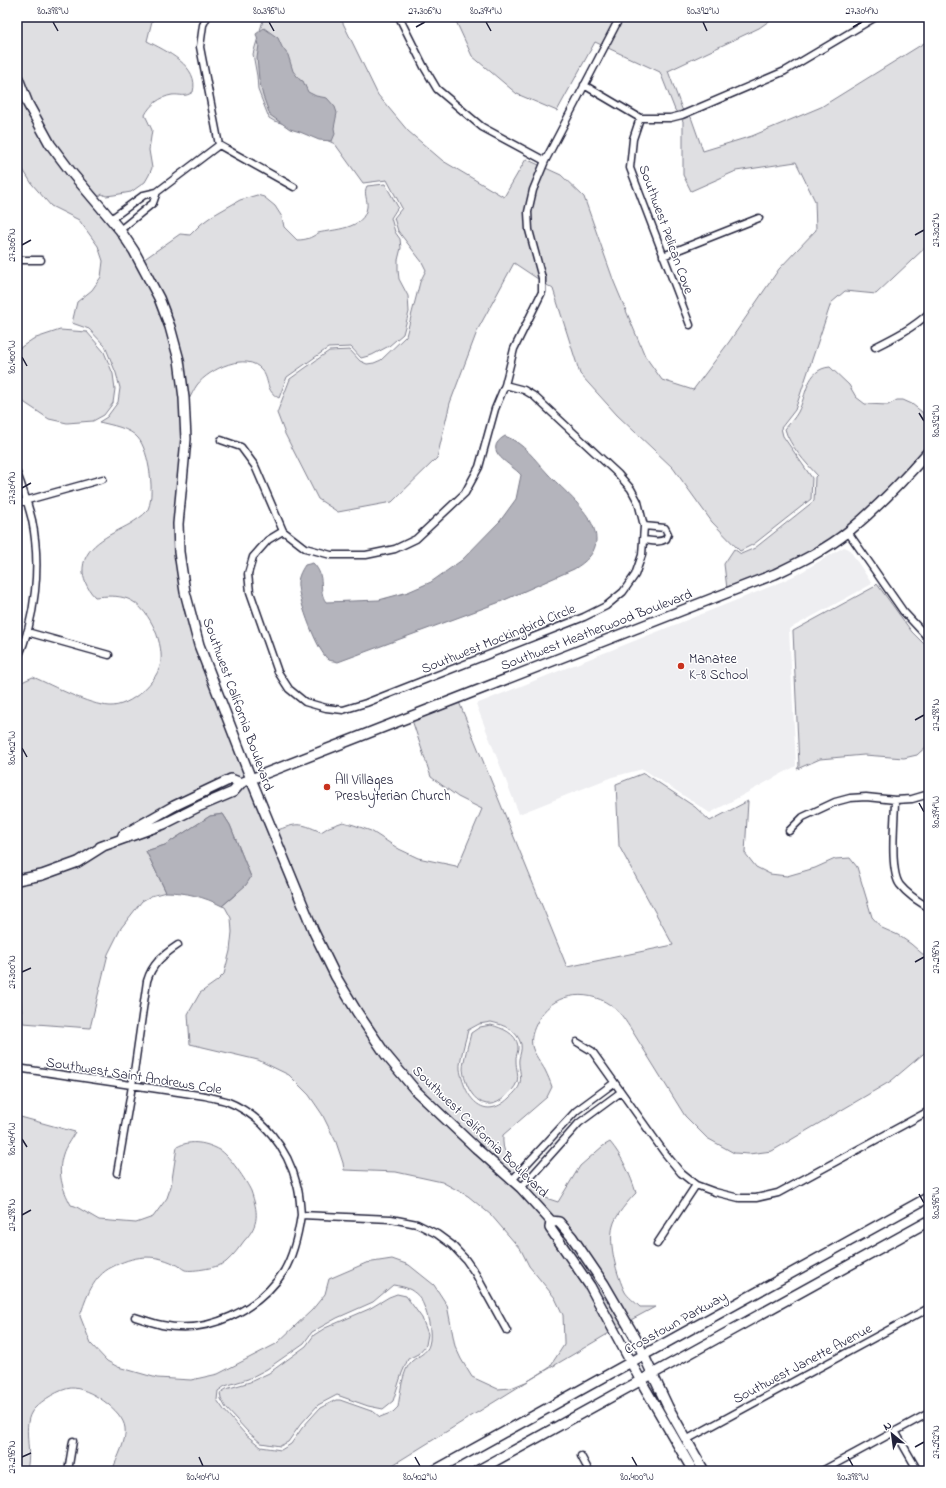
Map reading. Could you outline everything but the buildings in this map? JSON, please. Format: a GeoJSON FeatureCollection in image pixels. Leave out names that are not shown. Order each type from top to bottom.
{"type":"FeatureCollection","features":[{"type":"Feature","properties":{"kind":"street"},"geometry":{"type":"LineString","coordinates":[[207,17],[203,25],[200,47],[219,145],[294,187]]}},
{"type":"Feature","properties":{"kind":"street"},"geometry":{"type":"LineString","coordinates":[[399,17],[424,67],[437,89],[482,127],[544,161]]}},
{"type":"Feature","properties":{"kind":"street"},"geometry":{"type":"LineString","coordinates":[[221,440],[241,447],[255,466],[282,531],[305,548],[331,555],[366,555],[395,549],[416,539],[464,493],[479,467],[496,408],[505,385],[514,350],[542,292],[542,278],[529,230],[528,212],[533,190],[544,161],[620,17]]}},
{"type":"Feature","properties":{"kind":"street"},"geometry":{"type":"LineString","coordinates":[[584,85],[640,118],[670,118],[688,112],[785,71],[876,17]]}},
{"type":"Feature","properties":{"kind":"street","name":"Southwest California Boulevard"},"geometry":{"type":"LineString","coordinates":[[17,76],[28,104],[50,144],[120,230],[144,269],[159,298],[170,327],[179,360],[184,398],[186,439],[178,524],[185,592],[199,646],[251,779],[314,932],[336,977],[357,1012],[386,1055],[416,1091],[521,1188],[551,1220],[559,1222],[572,1237],[604,1284],[636,1339],[652,1374],[686,1440],[704,1471]]}},
{"type":"Feature","properties":{"kind":"street","name":"Southwest Pelican Cove"},"geometry":{"type":"LineString","coordinates":[[640,118],[634,139],[630,168],[690,325]]}},
{"type":"Feature","properties":{"kind":"street"},"geometry":{"type":"LineString","coordinates":[[111,219],[144,195],[157,192],[219,145]]}},
{"type":"Feature","properties":{"kind":"street"},"geometry":{"type":"LineString","coordinates":[[120,230],[153,204],[157,192]]}},
{"type":"Feature","properties":{"kind":"street"},"geometry":{"type":"LineString","coordinates":[[663,256],[759,218]]}},
{"type":"Feature","properties":{"kind":"street"},"geometry":{"type":"LineString","coordinates":[[17,260],[41,260]]}},
{"type":"Feature","properties":{"kind":"street"},"geometry":{"type":"LineString","coordinates":[[875,347],[900,335],[929,313]]}},
{"type":"Feature","properties":{"kind":"street","name":"Southwest Mockingbird Circle"},"geometry":{"type":"LineString","coordinates":[[282,531],[268,540],[253,557],[248,574],[250,592],[278,672],[289,689],[305,702],[326,708],[343,710],[366,703],[555,628],[606,606],[623,592],[635,575],[642,555],[644,526],[638,502],[632,489],[618,474],[534,396],[524,390],[505,385]]}},
{"type":"Feature","properties":{"kind":"street","name":"Southwest Heatherwood Boulevard"},"geometry":{"type":"LineString","coordinates":[[100,847],[173,820],[200,806],[233,792],[241,783],[774,574],[812,556],[848,532],[901,484],[929,451]]}},
{"type":"Feature","properties":{"kind":"street"},"geometry":{"type":"LineString","coordinates":[[17,473],[27,500],[32,521],[36,554],[34,603],[27,632],[17,660]]}},
{"type":"Feature","properties":{"kind":"street"},"geometry":{"type":"LineString","coordinates":[[17,503],[103,479]]}},
{"type":"Feature","properties":{"kind":"street"},"geometry":{"type":"LineString","coordinates":[[644,526],[665,528],[668,536],[666,539],[659,541],[644,540]]}},
{"type":"Feature","properties":{"kind":"street"},"geometry":{"type":"LineString","coordinates":[[848,532],[904,611],[929,639]]}},
{"type":"Feature","properties":{"kind":"street"},"geometry":{"type":"LineString","coordinates":[[27,632],[109,655]]}},
{"type":"Feature","properties":{"kind":"street","name":"Southwest Heatherwood Boulevard"},"geometry":{"type":"LineString","coordinates":[[17,880],[42,874],[78,862],[100,847],[167,809],[232,779],[241,783]]}},
{"type":"Feature","properties":{"kind":"street"},"geometry":{"type":"LineString","coordinates":[[789,830],[803,817],[834,802],[866,796],[895,800],[912,799],[929,794]]}},
{"type":"Feature","properties":{"kind":"street"},"geometry":{"type":"LineString","coordinates":[[895,800],[894,867],[899,884],[911,897],[929,908]]}},
{"type":"Feature","properties":{"kind":"street"},"geometry":{"type":"LineString","coordinates":[[167,809],[173,820]]}},
{"type":"Feature","properties":{"kind":"street"},"geometry":{"type":"LineString","coordinates":[[117,1173],[132,1086],[147,981],[149,974],[159,959],[178,945]]}},
{"type":"Feature","properties":{"kind":"street"},"geometry":{"type":"LineString","coordinates":[[577,1042],[592,1051],[664,1152],[681,1173],[696,1185],[715,1192],[739,1198],[756,1198],[778,1194],[929,1111]]}},
{"type":"Feature","properties":{"kind":"street","name":"Southwest Saint Andrews Cole"},"geometry":{"type":"LineString","coordinates":[[17,1068],[205,1096],[226,1101],[246,1111],[259,1121],[274,1136],[289,1160],[297,1185],[301,1216],[298,1235],[284,1270],[273,1286],[257,1301],[243,1311],[220,1321],[204,1325],[182,1327],[162,1325],[135,1317]]}},
{"type":"Feature","properties":{"kind":"street"},"geometry":{"type":"LineString","coordinates":[[512,1180],[576,1111],[614,1083]]}},
{"type":"Feature","properties":{"kind":"street"},"geometry":{"type":"LineString","coordinates":[[521,1188],[578,1123],[621,1092]]}},
{"type":"Feature","properties":{"kind":"street"},"geometry":{"type":"LineString","coordinates":[[657,1244],[696,1185]]}},
{"type":"Feature","properties":{"kind":"street","name":"Crosstown Parkway"},"geometry":{"type":"LineString","coordinates":[[434,1471],[929,1197]]}},
{"type":"Feature","properties":{"kind":"street"},"geometry":{"type":"LineString","coordinates":[[301,1216],[391,1219],[417,1224],[437,1234],[452,1245],[466,1260],[475,1273],[507,1331]]}},
{"type":"Feature","properties":{"kind":"street","name":"Southwest California Boulevard"},"geometry":{"type":"LineString","coordinates":[[551,1220],[550,1228],[590,1286],[641,1381],[693,1471]]}},
{"type":"Feature","properties":{"kind":"street"},"geometry":{"type":"LineString","coordinates":[[477,1471],[929,1221]]}},
{"type":"Feature","properties":{"kind":"street","name":"Southwest Janette Avenue"},"geometry":{"type":"LineString","coordinates":[[686,1440],[929,1308]]}},
{"type":"Feature","properties":{"kind":"street"},"geometry":{"type":"LineString","coordinates":[[822,1471],[929,1413]]}},
{"type":"Feature","properties":{"kind":"street"},"geometry":{"type":"LineString","coordinates":[[895,1431],[918,1471]]}},
{"type":"Feature","properties":{"kind":"street"},"geometry":{"type":"LineString","coordinates":[[68,1471],[72,1441]]}},
{"type":"Feature","properties":{"kind":"street"},"geometry":{"type":"LineString","coordinates":[[581,1456],[589,1471]]}},
{"type":"Feature","properties":{"kind":"shaded area"},"geometry":{"type":"Polygon","coordinates":[[[17,17],[153,17],[147,41],[180,60],[187,67],[194,83],[193,92],[185,95],[172,95],[163,98],[153,105],[145,115],[152,130],[149,150],[152,168],[145,182],[131,192],[106,196],[102,194],[97,198],[52,142],[40,122],[17,65],[17,17]]]}},
{"type":"Feature","properties":{"kind":"shaded area"},"geometry":{"type":"Polygon","coordinates":[[[264,17],[340,17],[378,95],[408,131],[443,161],[504,197],[526,159],[561,175],[584,197],[614,282],[645,356],[662,380],[693,390],[729,342],[779,269],[816,230],[815,201],[796,162],[736,171],[691,191],[683,175],[683,121],[675,110],[660,72],[595,42],[557,111],[517,94],[472,56],[454,17],[775,17],[759,28],[668,71],[682,109],[691,117],[703,151],[752,136],[821,107],[929,40],[929,244],[876,294],[845,291],[831,303],[795,410],[781,428],[783,436],[812,478],[811,499],[754,544],[740,551],[712,522],[673,468],[617,415],[580,374],[553,289],[514,263],[478,329],[450,403],[437,458],[392,502],[338,512],[318,499],[285,434],[277,413],[290,379],[329,351],[350,350],[360,361],[367,364],[381,360],[406,336],[420,282],[426,270],[422,262],[398,231],[394,218],[402,208],[387,180],[363,183],[335,144],[303,129],[274,121],[269,118],[258,90],[253,54],[264,17]]]}},
{"type":"Feature","properties":{"kind":"shaded area"},"geometry":{"type":"Polygon","coordinates":[[[264,28],[278,38],[288,55],[293,71],[300,80],[303,81],[308,92],[316,96],[327,98],[335,107],[337,113],[334,128],[335,134],[332,141],[319,140],[290,129],[270,115],[259,79],[257,58],[259,45],[256,34],[264,28]]]}},
{"type":"Feature","properties":{"kind":"shaded area"},"geometry":{"type":"Polygon","coordinates":[[[17,86],[25,106],[131,253],[156,299],[167,328],[175,361],[181,398],[182,595],[184,611],[247,777],[155,817],[159,823],[249,783],[285,874],[383,1057],[519,1190],[547,1222],[587,1288],[611,1332],[528,1381],[549,1368],[564,1345],[563,1315],[555,1298],[529,1266],[521,1250],[491,1215],[468,1196],[442,1182],[396,1172],[344,1170],[336,1142],[322,1114],[309,1095],[289,1075],[258,1060],[190,1044],[188,1014],[200,993],[224,974],[230,951],[232,932],[231,918],[225,907],[222,906],[234,896],[251,877],[230,825],[223,814],[210,816],[165,845],[146,851],[166,892],[151,896],[142,901],[121,928],[108,954],[90,1028],[23,1023],[17,964],[17,806],[21,756],[20,748],[17,745],[17,688],[24,681],[33,677],[71,694],[101,705],[118,705],[126,702],[142,691],[155,677],[161,661],[161,653],[157,634],[153,625],[142,609],[128,599],[112,596],[95,597],[84,580],[84,564],[92,549],[98,542],[144,515],[150,504],[151,495],[148,463],[142,444],[138,438],[125,429],[99,422],[107,417],[118,402],[120,388],[116,373],[105,346],[89,329],[72,323],[77,302],[92,290],[101,277],[103,261],[98,246],[79,220],[51,206],[32,184],[17,160],[17,86]]]}},
{"type":"Feature","properties":{"kind":"shaded area"},"geometry":{"type":"Polygon","coordinates":[[[385,184],[398,207],[391,218],[395,232],[400,239],[401,248],[398,260],[399,279],[408,296],[409,312],[403,334],[389,346],[372,355],[361,358],[351,347],[328,348],[287,377],[279,398],[270,389],[262,370],[247,362],[238,362],[228,364],[210,373],[196,387],[188,401],[182,360],[143,260],[180,234],[190,235],[212,216],[240,200],[257,195],[264,197],[275,206],[282,217],[284,227],[297,240],[303,240],[318,233],[347,227],[360,220],[365,215],[367,204],[365,191],[367,186],[385,184]]]}},
{"type":"Feature","properties":{"kind":"shaded area"},"geometry":{"type":"Polygon","coordinates":[[[60,330],[87,332],[104,352],[113,374],[115,389],[113,403],[104,415],[93,421],[67,423],[49,419],[25,403],[17,394],[17,350],[33,339],[60,330]]]}},
{"type":"Feature","properties":{"kind":"shaded area"},"geometry":{"type":"Polygon","coordinates":[[[830,367],[849,385],[856,397],[865,404],[888,405],[897,400],[903,400],[912,404],[922,412],[929,423],[929,445],[905,474],[891,488],[846,528],[815,549],[794,560],[727,589],[724,564],[734,549],[741,554],[755,548],[814,501],[815,477],[817,475],[794,447],[785,429],[798,412],[808,384],[816,372],[830,367]]]}},
{"type":"Feature","properties":{"kind":"shaded area"},"geometry":{"type":"Polygon","coordinates":[[[505,436],[524,447],[581,508],[590,520],[595,533],[595,545],[589,557],[574,569],[500,602],[338,662],[329,660],[324,655],[314,637],[299,593],[298,581],[305,565],[313,563],[320,573],[322,593],[326,602],[379,600],[408,592],[431,582],[462,560],[500,521],[516,499],[521,475],[500,457],[496,447],[498,442],[505,436]]]}},
{"type":"Feature","properties":{"kind":"shaded area","name":"Manatee K-8 School"},"geometry":{"type":"Polygon","coordinates":[[[844,547],[849,549],[872,584],[789,629],[796,766],[710,813],[643,769],[612,777],[519,814],[476,704],[772,586],[798,574],[844,547]]]}},
{"type":"Feature","properties":{"kind":"shaded area"},"geometry":{"type":"Polygon","coordinates":[[[877,584],[912,632],[929,649],[929,744],[917,755],[904,758],[864,755],[820,759],[797,769],[799,766],[793,631],[877,584]]]}},
{"type":"Feature","properties":{"kind":"shaded area"},"geometry":{"type":"Polygon","coordinates":[[[459,702],[567,967],[673,945],[619,846],[616,784],[644,773],[695,807],[710,821],[748,801],[745,853],[756,867],[770,874],[787,876],[815,868],[835,859],[850,858],[857,867],[872,917],[882,928],[898,935],[911,944],[926,957],[929,964],[929,1049],[891,1081],[772,1151],[749,1154],[734,1153],[707,1138],[685,1116],[624,1018],[617,1010],[605,1002],[595,998],[575,996],[565,998],[555,1002],[547,1008],[540,1017],[533,1031],[533,1049],[549,1078],[552,1087],[547,1097],[503,1135],[504,1150],[518,1168],[512,1175],[422,1093],[395,1061],[373,1031],[353,1000],[335,967],[304,900],[275,831],[288,826],[303,825],[321,832],[329,827],[343,822],[371,831],[399,849],[418,858],[456,866],[457,868],[482,809],[458,797],[431,777],[412,720],[459,702]],[[491,1022],[479,1024],[468,1030],[460,1065],[462,1079],[470,1097],[483,1107],[491,1108],[500,1105],[509,1098],[516,1091],[520,1080],[519,1059],[521,1044],[519,1039],[509,1029],[491,1022]]]}},
{"type":"Feature","properties":{"kind":"shaded area"},"geometry":{"type":"Polygon","coordinates":[[[223,814],[230,825],[251,877],[246,885],[222,906],[195,896],[166,892],[146,851],[165,845],[210,816],[223,814]]]}},
{"type":"Feature","properties":{"kind":"shaded area"},"geometry":{"type":"Polygon","coordinates":[[[491,1025],[508,1032],[517,1041],[518,1048],[516,1059],[518,1076],[516,1084],[506,1096],[498,1102],[490,1104],[483,1103],[471,1093],[464,1077],[463,1069],[471,1033],[480,1027],[491,1025]]]}},
{"type":"Feature","properties":{"kind":"shaded area"},"geometry":{"type":"Polygon","coordinates":[[[17,1116],[75,1132],[63,1154],[60,1168],[61,1180],[71,1205],[99,1220],[136,1223],[153,1217],[167,1198],[171,1186],[177,1147],[188,1143],[204,1144],[224,1153],[237,1169],[251,1191],[256,1212],[253,1229],[229,1260],[223,1264],[206,1269],[189,1270],[159,1258],[143,1257],[120,1263],[105,1271],[100,1276],[91,1288],[80,1316],[91,1344],[107,1361],[118,1367],[157,1378],[191,1380],[218,1374],[276,1344],[312,1310],[325,1294],[329,1279],[366,1263],[392,1259],[409,1265],[434,1285],[447,1305],[455,1346],[472,1377],[498,1389],[511,1388],[528,1381],[383,1471],[112,1471],[125,1438],[123,1421],[112,1407],[95,1395],[86,1391],[71,1388],[62,1390],[51,1396],[34,1409],[30,1415],[27,1431],[29,1456],[28,1464],[26,1471],[17,1471],[17,1376],[19,1359],[17,1350],[17,1116]],[[393,1285],[373,1302],[337,1318],[312,1332],[304,1343],[267,1369],[248,1379],[225,1386],[218,1391],[217,1400],[245,1434],[261,1447],[281,1450],[291,1444],[302,1428],[320,1408],[336,1400],[340,1400],[374,1412],[380,1417],[393,1412],[398,1407],[406,1370],[412,1361],[428,1348],[430,1328],[423,1303],[420,1298],[409,1289],[393,1285]]]}},
{"type":"Feature","properties":{"kind":"shaded area"},"geometry":{"type":"Polygon","coordinates":[[[610,1142],[626,1166],[636,1193],[619,1213],[614,1222],[612,1233],[612,1250],[616,1269],[625,1292],[630,1298],[640,1307],[655,1307],[629,1321],[552,1217],[526,1188],[531,1182],[546,1198],[558,1202],[580,1166],[603,1146],[610,1142]]]}},
{"type":"Feature","properties":{"kind":"shaded area"},"geometry":{"type":"Polygon","coordinates":[[[554,1225],[570,1240],[580,1254],[624,1325],[617,1329],[554,1225]]]}},
{"type":"Feature","properties":{"kind":"shaded area"},"geometry":{"type":"Polygon","coordinates":[[[397,1294],[406,1296],[422,1318],[428,1334],[426,1345],[418,1354],[408,1359],[393,1401],[383,1409],[368,1406],[337,1395],[318,1405],[300,1425],[288,1442],[280,1446],[261,1443],[247,1431],[226,1408],[221,1399],[220,1393],[226,1389],[250,1382],[269,1373],[306,1346],[314,1335],[325,1328],[369,1309],[397,1294]]]}},
{"type":"Feature","properties":{"kind":"place","name":"Manatee K-8 School"},"geometry":{"type":"Point","coordinates":[681,666]}},
{"type":"Feature","properties":{"kind":"place","name":"All Villages Presbyterian Church"},"geometry":{"type":"Point","coordinates":[327,787]}}]}
